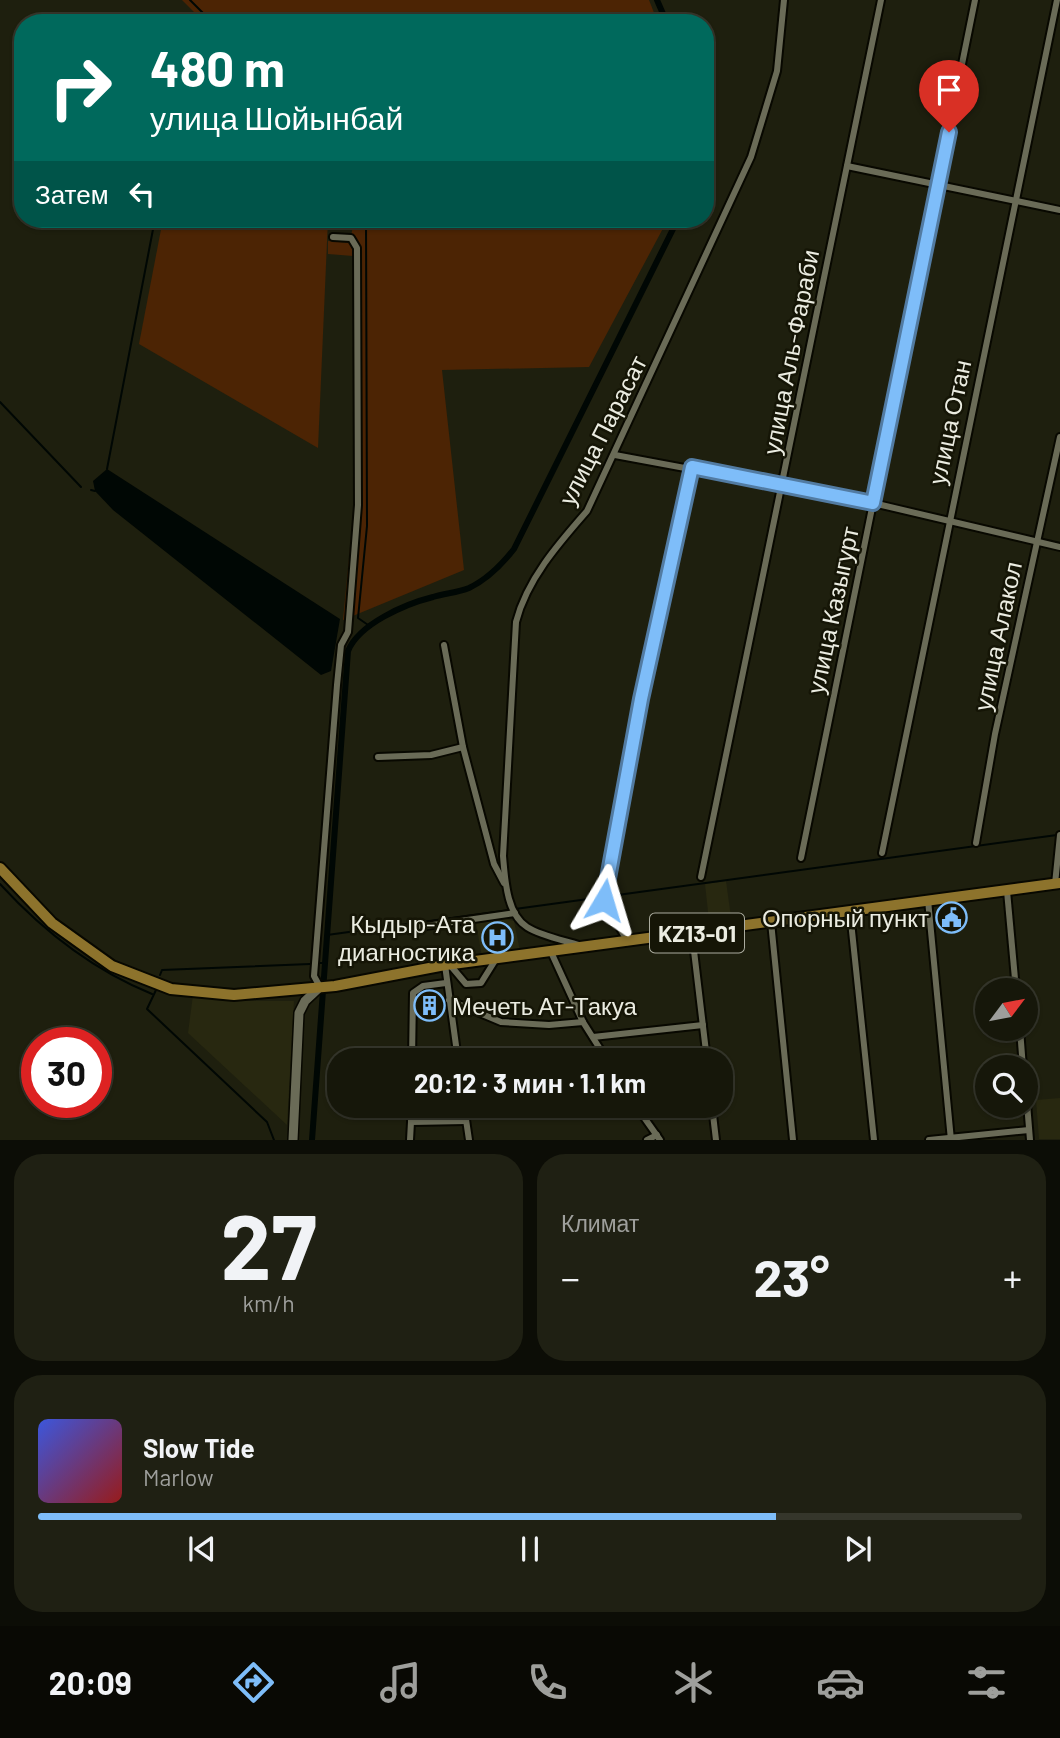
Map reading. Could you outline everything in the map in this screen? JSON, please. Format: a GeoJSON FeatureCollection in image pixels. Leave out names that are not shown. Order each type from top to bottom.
{"type":"FeatureCollection","features":[{"type":"Feature","properties":{"kind":"main road","name":"KZ13-01"},"geometry":{"type":"LineString","coordinates":[[0,868],[38,909],[76,943],[136,976],[172,989],[234,995],[335,986],[448,965],[1058,884]]}},
{"type":"Feature","properties":{"kind":"main road"},"geometry":{"type":"LineString","coordinates":[[293,1139],[299,1013],[305,1001],[320,987]]}},
{"type":"Feature","properties":{"kind":"street","name":"улица Парасат"},"geometry":{"type":"LineString","coordinates":[[514,911],[506,886],[503,849],[516,622],[522,599],[560,541],[587,510],[615,455],[758,135],[777,71],[784,0]]}},
{"type":"Feature","properties":{"kind":"street","name":"улица Аль-Фараби"},"geometry":{"type":"LineString","coordinates":[[701,877],[881,0]]}},
{"type":"Feature","properties":{"kind":"street","name":"улица Казыгурт"},"geometry":{"type":"LineString","coordinates":[[801,858],[975,0]]}},
{"type":"Feature","properties":{"kind":"street","name":"улица Отан"},"geometry":{"type":"LineString","coordinates":[[881,853],[1057,0]]}},
{"type":"Feature","properties":{"kind":"street"},"geometry":{"type":"LineString","coordinates":[[847,166],[1060,210]]}},
{"type":"Feature","properties":{"kind":"street"},"geometry":{"type":"LineString","coordinates":[[320,987],[314,976],[341,645],[348,632],[358,505],[357,248],[351,238],[333,237]]}},
{"type":"Feature","properties":{"kind":"street","name":"улица Алакол"},"geometry":{"type":"LineString","coordinates":[[976,843],[995,734],[1060,437]]}},
{"type":"Feature","properties":{"kind":"street"},"geometry":{"type":"LineString","coordinates":[[615,455],[692,467],[873,503],[1037,544],[1060,547]]}},
{"type":"Feature","properties":{"kind":"street"},"geometry":{"type":"LineString","coordinates":[[628,942],[604,897],[641,699],[692,467]]}},
{"type":"Feature","properties":{"kind":"street"},"geometry":{"type":"LineString","coordinates":[[444,645],[463,747],[490,850],[506,886]]}},
{"type":"Feature","properties":{"kind":"street"},"geometry":{"type":"LineString","coordinates":[[379,757],[431,755],[463,747]]}},
{"type":"Feature","properties":{"kind":"street"},"geometry":{"type":"LineString","coordinates":[[1058,884],[1060,836]]}},
{"type":"Feature","properties":{"kind":"street"},"geometry":{"type":"LineString","coordinates":[[490,850],[503,849]]}},
{"type":"Feature","properties":{"kind":"street"},"geometry":{"type":"LineString","coordinates":[[1007,891],[1015,978]]}},
{"type":"Feature","properties":{"kind":"street"},"geometry":{"type":"LineString","coordinates":[[928,900],[951,1138]]}},
{"type":"Feature","properties":{"kind":"street"},"geometry":{"type":"LineString","coordinates":[[412,928],[514,911],[526,927],[586,948]]}},
{"type":"Feature","properties":{"kind":"street"},"geometry":{"type":"LineString","coordinates":[[850,912],[874,1139]]}},
{"type":"Feature","properties":{"kind":"street"},"geometry":{"type":"LineString","coordinates":[[771,922],[793,1139]]}},
{"type":"Feature","properties":{"kind":"street"},"geometry":{"type":"LineString","coordinates":[[692,934],[706,1048]]}},
{"type":"Feature","properties":{"kind":"street"},"geometry":{"type":"LineString","coordinates":[[551,952],[583,1022],[600,1048]]}},
{"type":"Feature","properties":{"kind":"street"},"geometry":{"type":"LineString","coordinates":[[448,965],[466,984],[481,983],[496,959]]}},
{"type":"Feature","properties":{"kind":"street"},"geometry":{"type":"LineString","coordinates":[[448,965],[446,983],[456,1048]]}},
{"type":"Feature","properties":{"kind":"street"},"geometry":{"type":"LineString","coordinates":[[412,1048],[413,993],[423,986],[446,983]]}},
{"type":"Feature","properties":{"kind":"street"},"geometry":{"type":"LineString","coordinates":[[449,1000],[501,1022],[549,1025],[583,1022]]}},
{"type":"Feature","properties":{"kind":"street"},"geometry":{"type":"LineString","coordinates":[[593,1037],[703,1025]]}},
{"type":"Feature","properties":{"kind":"street"},"geometry":{"type":"LineString","coordinates":[[410,1139],[411,1118]]}},
{"type":"Feature","properties":{"kind":"street"},"geometry":{"type":"LineString","coordinates":[[466,1118],[469,1139]]}},
{"type":"Feature","properties":{"kind":"street"},"geometry":{"type":"LineString","coordinates":[[645,1118],[659,1137],[647,1139]]}},
{"type":"Feature","properties":{"kind":"street"},"geometry":{"type":"LineString","coordinates":[[713,1118],[716,1139]]}},
{"type":"Feature","properties":{"kind":"street"},"geometry":{"type":"LineString","coordinates":[[1028,1118],[1030,1139]]}},
{"type":"Feature","properties":{"kind":"street"},"geometry":{"type":"LineString","coordinates":[[411,1122],[466,1121]]}},
{"type":"Feature","properties":{"kind":"street"},"geometry":{"type":"LineString","coordinates":[[929,1139],[1029,1130]]}},
{"type":"Feature","properties":{"kind":"shaded area"},"geometry":{"type":"Polygon","coordinates":[[[182,0],[649,0],[654,14],[196,14],[182,0]]]}},
{"type":"Feature","properties":{"kind":"shaded area"},"geometry":{"type":"Polygon","coordinates":[[[161,228],[328,228],[318,448],[139,344],[161,228]]]}},
{"type":"Feature","properties":{"kind":"shaded area"},"geometry":{"type":"Polygon","coordinates":[[[352,228],[663,228],[589,367],[442,370],[464,570],[343,620],[354,507],[353,256],[328,254],[328,241],[350,243],[352,228]]]}},
{"type":"Feature","properties":{"kind":"shaded area"},"geometry":{"type":"Polygon","coordinates":[[[107,469],[340,619],[331,671],[321,675],[113,510],[95,491],[93,481],[107,469]]]}},
{"type":"Feature","properties":{"kind":"shaded area"},"geometry":{"type":"Polygon","coordinates":[[[726,881],[731,917],[709,921],[705,884],[726,881]]]}},
{"type":"Feature","properties":{"kind":"shaded area","name":"Кыдыр-Ата диагностика"},"geometry":{"type":"Polygon","coordinates":[[[505,919],[514,921],[520,951],[482,957],[476,923],[505,919]]]}},
{"type":"Feature","properties":{"kind":"shaded area"},"geometry":{"type":"Polygon","coordinates":[[[193,995],[225,1001],[294,1001],[287,1125],[188,1033],[193,995]]]}},
{"type":"Feature","properties":{"kind":"shaded area"},"geometry":{"type":"Polygon","coordinates":[[[1060,1098],[1060,1139],[1039,1139],[1038,1100],[1060,1098]]]}},
{"type":"Feature","properties":{"kind":"waterway"},"geometry":{"type":"LineString","coordinates":[[190,0],[204,14]]}},
{"type":"Feature","properties":{"kind":"waterway"},"geometry":{"type":"LineString","coordinates":[[657,0],[663,14]]}},
{"type":"Feature","properties":{"kind":"waterway"},"geometry":{"type":"LineString","coordinates":[[107,469],[153,228]]}},
{"type":"Feature","properties":{"kind":"waterway"},"geometry":{"type":"LineString","coordinates":[[366,228],[367,526],[358,618],[371,627]]}},
{"type":"Feature","properties":{"kind":"waterway"},"geometry":{"type":"LineString","coordinates":[[312,1140],[348,651],[354,641],[372,624],[422,600],[469,588],[494,571],[514,549],[674,228]]}},
{"type":"Feature","properties":{"kind":"waterway"},"geometry":{"type":"LineString","coordinates":[[0,402],[81,487]]}},
{"type":"Feature","properties":{"kind":"waterway"},"geometry":{"type":"LineString","coordinates":[[91,490],[95,491]]}},
{"type":"Feature","properties":{"kind":"waterway"},"geometry":{"type":"LineString","coordinates":[[515,909],[1057,835]]}},
{"type":"Feature","properties":{"kind":"waterway"},"geometry":{"type":"LineString","coordinates":[[0,884],[34,918],[70,948],[109,973],[152,994]]}},
{"type":"Feature","properties":{"kind":"waterway"},"geometry":{"type":"LineString","coordinates":[[327,935],[510,910]]}},
{"type":"Feature","properties":{"kind":"waterway"},"geometry":{"type":"LineString","coordinates":[[320,963],[325,963]]}},
{"type":"Feature","properties":{"kind":"waterway"},"geometry":{"type":"LineString","coordinates":[[160,975],[162,970],[310,964]]}},
{"type":"Feature","properties":{"kind":"waterway"},"geometry":{"type":"LineString","coordinates":[[156,990],[147,1009],[267,1122],[274,1140]]}},
{"type":"Feature","properties":{"kind":"place","name":"Опорный пункт"},"geometry":{"type":"Point","coordinates":[952,917]}},
{"type":"Feature","properties":{"kind":"place","name":"Кыдыр-Ата диагностика"},"geometry":{"type":"Point","coordinates":[498,937]}},
{"type":"Feature","properties":{"kind":"place","name":"Мечеть Ат-Такуа"},"geometry":{"type":"Point","coordinates":[429,1005]}},
{"type":"Feature","properties":{"kind":"route"},"geometry":{"type":"LineString","coordinates":[[604,900],[641,699],[692,467],[873,503],[949,132]]}}]}
